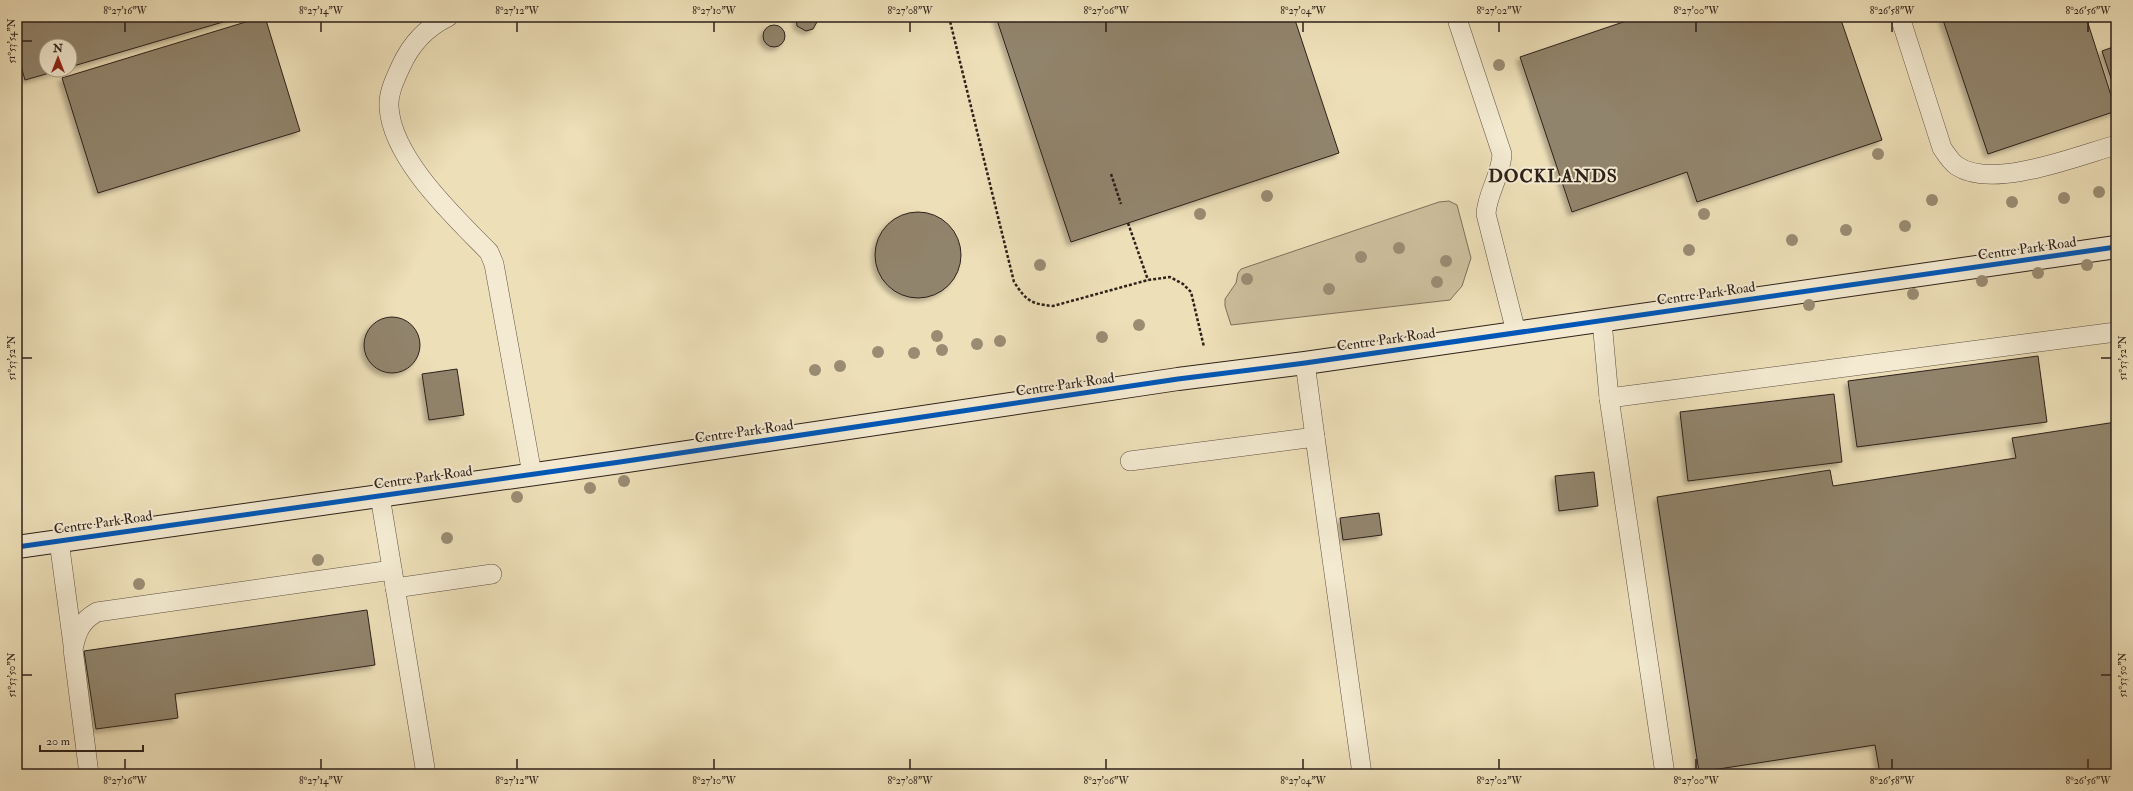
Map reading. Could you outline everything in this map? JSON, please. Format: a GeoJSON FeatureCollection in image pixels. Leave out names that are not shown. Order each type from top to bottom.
{"type":"FeatureCollection","features":[{"type":"Feature","properties":{"kind":"street","name":"Centre Park Road"},"geometry":{"type":"LineString","coordinates":[[17,547],[380,496],[1208,375],[1305,363],[2116,247]]}},
{"type":"Feature","properties":{"kind":"lane"},"geometry":{"type":"LineString","coordinates":[[448,17],[424,32],[410,47],[396,76],[389,96],[389,108],[394,129],[404,150],[424,180],[437,198],[490,252],[494,264],[532,474]]}},
{"type":"Feature","properties":{"kind":"lane"},"geometry":{"type":"LineString","coordinates":[[1900,17],[1942,148],[1951,161],[1958,167],[1983,174],[2014,174],[2116,145]]}},
{"type":"Feature","properties":{"kind":"lane"},"geometry":{"type":"LineString","coordinates":[[1456,19],[1502,154],[1501,166],[1487,202],[1486,214],[1516,332]]}},
{"type":"Feature","properties":{"kind":"lane"},"geometry":{"type":"LineString","coordinates":[[1602,321],[1609,398],[1665,774]]}},
{"type":"Feature","properties":{"kind":"lane"},"geometry":{"type":"LineString","coordinates":[[1609,398],[2116,332]]}},
{"type":"Feature","properties":{"kind":"lane"},"geometry":{"type":"LineString","coordinates":[[1305,363],[1362,774]]}},
{"type":"Feature","properties":{"kind":"lane"},"geometry":{"type":"LineString","coordinates":[[1130,461],[1315,437]]}},
{"type":"Feature","properties":{"kind":"lane"},"geometry":{"type":"LineString","coordinates":[[380,496],[426,774]]}},
{"type":"Feature","properties":{"kind":"lane"},"geometry":{"type":"LineString","coordinates":[[59,541],[89,774]]}},
{"type":"Feature","properties":{"kind":"lane"},"geometry":{"type":"LineString","coordinates":[[73,649],[76,637],[85,618],[97,612],[393,579],[492,574]]}},
{"type":"Feature","properties":{"kind":"path"},"geometry":{"type":"LineString","coordinates":[[949,17],[1014,282],[1025,298],[1040,305],[1053,306],[1148,280],[1170,277],[1183,284],[1191,292],[1203,340],[1208,375]]}},
{"type":"Feature","properties":{"kind":"path"},"geometry":{"type":"LineString","coordinates":[[1111,174],[1121,204]]}},
{"type":"Feature","properties":{"kind":"path"},"geometry":{"type":"LineString","coordinates":[[1128,223],[1148,280]]}},
{"type":"Feature","properties":{"kind":"shaded area"},"geometry":{"type":"Polygon","coordinates":[[[1449,201],[1457,205],[1471,258],[1462,286],[1450,300],[1231,325],[1225,306],[1225,299],[1236,283],[1238,273],[1241,269],[1439,202],[1449,201]]]}},
{"type":"Feature","properties":{"kind":"building"},"geometry":{"type":"Polygon","coordinates":[[[17,17],[240,17],[78,65],[78,38],[38,38],[38,76],[25,80],[17,52],[17,17]]]}},
{"type":"Feature","properties":{"kind":"building"},"geometry":{"type":"Polygon","coordinates":[[[265,17],[300,131],[98,193],[62,78],[78,78],[78,73],[265,17]]]}},
{"type":"Feature","properties":{"kind":"building"},"geometry":{"type":"Polygon","coordinates":[[[796,17],[817,17],[817,22],[813,29],[806,31],[797,26],[796,17]]]}},
{"type":"Feature","properties":{"kind":"building"},"geometry":{"type":"Polygon","coordinates":[[[996,17],[1294,17],[1339,153],[1071,242],[996,17]]]}},
{"type":"Feature","properties":{"kind":"building"},"geometry":{"type":"Polygon","coordinates":[[[1638,17],[1840,17],[1882,140],[1697,202],[1687,172],[1572,212],[1520,57],[1638,17]]]}},
{"type":"Feature","properties":{"kind":"building"},"geometry":{"type":"Polygon","coordinates":[[[1942,17],[2086,17],[2116,111],[1988,154],[1942,17]]]}},
{"type":"Feature","properties":{"kind":"building"},"geometry":{"type":"Polygon","coordinates":[[[774,25],[782,28],[785,36],[782,44],[774,47],[766,44],[763,36],[766,28],[774,25]]]}},
{"type":"Feature","properties":{"kind":"building"},"geometry":{"type":"Polygon","coordinates":[[[2116,46],[2116,93],[2102,51],[2116,46]]]}},
{"type":"Feature","properties":{"kind":"building"},"geometry":{"type":"Polygon","coordinates":[[[918,212],[934,216],[948,225],[957,239],[961,255],[957,271],[948,285],[934,294],[918,298],[902,294],[888,285],[879,271],[875,255],[879,239],[888,225],[902,216],[918,212]]]}},
{"type":"Feature","properties":{"kind":"building"},"geometry":{"type":"Polygon","coordinates":[[[392,317],[403,319],[412,325],[418,334],[420,345],[418,356],[412,365],[403,371],[392,373],[381,371],[372,365],[366,356],[364,345],[366,334],[372,325],[381,319],[392,317]]]}},
{"type":"Feature","properties":{"kind":"building"},"geometry":{"type":"Polygon","coordinates":[[[2038,356],[2047,422],[1857,447],[1848,381],[2038,356]]]}},
{"type":"Feature","properties":{"kind":"building"},"geometry":{"type":"Polygon","coordinates":[[[457,369],[464,415],[429,420],[422,374],[457,369]]]}},
{"type":"Feature","properties":{"kind":"building"},"geometry":{"type":"Polygon","coordinates":[[[1834,394],[1842,462],[1688,481],[1680,412],[1834,394]]]}},
{"type":"Feature","properties":{"kind":"building"},"geometry":{"type":"Polygon","coordinates":[[[2116,422],[2116,774],[1880,774],[1875,745],[1699,772],[1657,497],[1830,470],[1833,486],[2016,458],[2012,438],[2116,422]]]}},
{"type":"Feature","properties":{"kind":"building"},"geometry":{"type":"Polygon","coordinates":[[[1594,472],[1598,506],[1559,511],[1555,476],[1594,472]]]}},
{"type":"Feature","properties":{"kind":"building"},"geometry":{"type":"Polygon","coordinates":[[[1379,513],[1382,535],[1343,540],[1340,518],[1379,513]]]}},
{"type":"Feature","properties":{"kind":"building"},"geometry":{"type":"Polygon","coordinates":[[[367,610],[375,665],[175,694],[178,718],[96,729],[84,651],[367,610]]]}},
{"type":"Feature","properties":{"kind":"cycle path"},"geometry":{"type":"LineString","coordinates":[[17,547],[620,462],[1178,379],[1305,363],[2116,247]]}},
{"type":"Feature","properties":{"kind":"district","name":"DOCKLANDS"},"geometry":{"type":"Point","coordinates":[1553,176]}}]}
